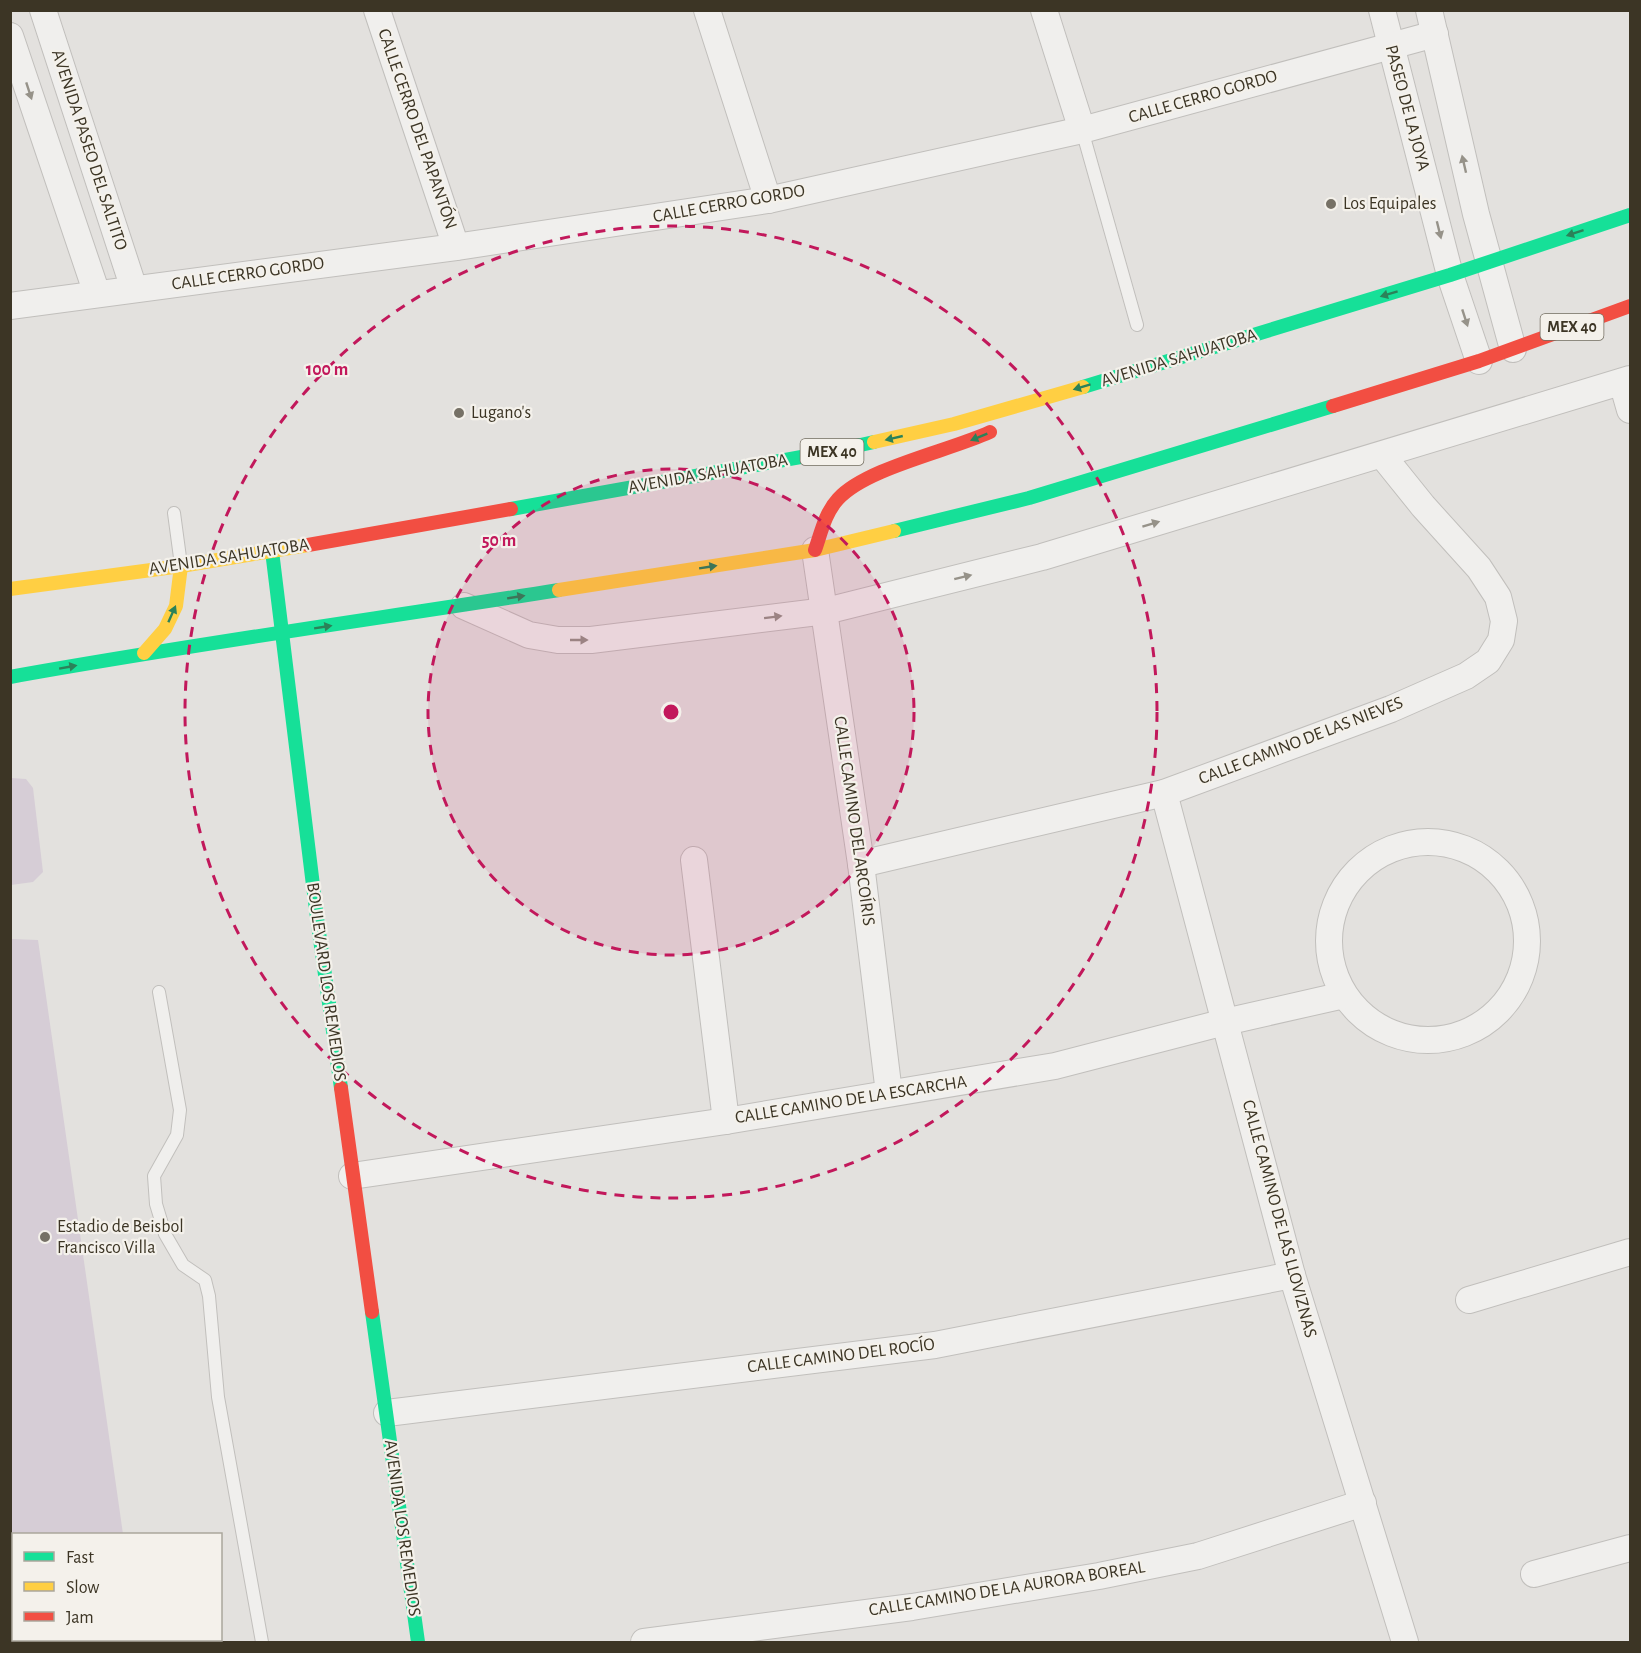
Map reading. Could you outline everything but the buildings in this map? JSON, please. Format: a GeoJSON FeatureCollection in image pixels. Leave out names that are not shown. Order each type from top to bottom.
{"type":"FeatureCollection","features":[{"type":"Feature","properties":{"kind":"main road","name":"AVENIDA SAHUATOBA"},"geometry":{"type":"LineString","coordinates":[[10,589],[272,551],[829,453],[954,424],[1027,404],[1450,275],[1630,215]]}},
{"type":"Feature","properties":{"kind":"main road","name":"MEX 40"},"geometry":{"type":"LineString","coordinates":[[10,677],[144,654],[815,550],[1029,498],[1479,361],[1630,306]]}},
{"type":"Feature","properties":{"kind":"main road"},"geometry":{"type":"LineString","coordinates":[[815,550],[826,516],[838,498],[855,486],[903,464],[951,448],[1005,424],[1027,404]]}},
{"type":"Feature","properties":{"kind":"main road","name":"BOULEVARD LOS REMEDIOS"},"geometry":{"type":"LineString","coordinates":[[272,551],[318,930],[387,1413]]}},
{"type":"Feature","properties":{"kind":"main road"},"geometry":{"type":"LineString","coordinates":[[144,654],[165,629],[176,606],[181,566]]}},
{"type":"Feature","properties":{"kind":"main road","name":"AVENIDA LOS REMEDIOS"},"geometry":{"type":"LineString","coordinates":[[387,1413],[417,1642]]}},
{"type":"Feature","properties":{"kind":"street","name":"AVENIDA PASEO DEL SALTITO"},"geometry":{"type":"LineString","coordinates":[[43,10],[134,289]]}},
{"type":"Feature","properties":{"kind":"street","name":"CALLE CERRO DEL PAPANTÓN"},"geometry":{"type":"LineString","coordinates":[[377,10],[456,246]]}},
{"type":"Feature","properties":{"kind":"street"},"geometry":{"type":"LineString","coordinates":[[707,10],[768,200]]}},
{"type":"Feature","properties":{"kind":"street"},"geometry":{"type":"LineString","coordinates":[[1044,10],[1082,130]]}},
{"type":"Feature","properties":{"kind":"street","name":"PASEO DE LA JOYA"},"geometry":{"type":"LineString","coordinates":[[1382,10],[1450,275],[1479,361]]}},
{"type":"Feature","properties":{"kind":"street","name":"CALLE CERRO GORDO"},"geometry":{"type":"LineString","coordinates":[[10,306],[456,246],[768,200],[1082,130],[1391,45],[1432,22]]}},
{"type":"Feature","properties":{"kind":"street"},"geometry":{"type":"LineString","coordinates":[[1432,22],[1473,203],[1513,349]]}},
{"type":"Feature","properties":{"kind":"street","name":"AVENIDA PASEO DEL SALTITO"},"geometry":{"type":"LineString","coordinates":[[10,36],[97,294]]}},
{"type":"Feature","properties":{"kind":"street"},"geometry":{"type":"LineString","coordinates":[[464,606],[529,635],[558,640],[591,640],[826,611],[1042,557],[1626,381],[1630,411]]}},
{"type":"Feature","properties":{"kind":"street","name":"CALLE CAMINO DE LAS NIEVES"},"geometry":{"type":"LineString","coordinates":[[861,864],[1164,793],[1391,709],[1466,676],[1488,661],[1501,640],[1504,621],[1498,597],[1479,568],[1423,506],[1382,455]]}},
{"type":"Feature","properties":{"kind":"street","name":"CALLE CAMINO DEL ARCOÍRIS"},"geometry":{"type":"LineString","coordinates":[[815,550],[826,611],[861,864],[889,1093]]}},
{"type":"Feature","properties":{"kind":"street","name":"CALLE CAMINO DE LAS LLOVIZNAS"},"geometry":{"type":"LineString","coordinates":[[1164,793],[1292,1275],[1405,1642]]}},
{"type":"Feature","properties":{"kind":"street"},"geometry":{"type":"LineString","coordinates":[[1435,841],[1471,850],[1500,871],[1520,903],[1528,938],[1522,975],[1504,1006],[1489,1018],[1475,1029],[1440,1040],[1403,1038],[1370,1022],[1344,995],[1330,961],[1329,924],[1342,890],[1366,862],[1398,845],[1435,841]]}},
{"type":"Feature","properties":{"kind":"street"},"geometry":{"type":"LineString","coordinates":[[694,860],[726,1120]]}},
{"type":"Feature","properties":{"kind":"street","name":"CALLE CAMINO DE LA ESCARCHA"},"geometry":{"type":"LineString","coordinates":[[352,1176],[726,1120],[1055,1066],[1225,1022],[1344,995]]}},
{"type":"Feature","properties":{"kind":"street"},"geometry":{"type":"LineString","coordinates":[[1469,1300],[1630,1252]]}},
{"type":"Feature","properties":{"kind":"street","name":"CALLE CAMINO DEL ROCÍO"},"geometry":{"type":"LineString","coordinates":[[387,1413],[935,1345],[1292,1275]]}},
{"type":"Feature","properties":{"kind":"street","name":"CALLE CAMINO DE LA AURORA BOREAL"},"geometry":{"type":"LineString","coordinates":[[644,1642],[912,1607],[1099,1576],[1198,1556],[1363,1503]]}},
{"type":"Feature","properties":{"kind":"street"},"geometry":{"type":"LineString","coordinates":[[1534,1574],[1630,1548]]}},
{"type":"Feature","properties":{"kind":"lane"},"geometry":{"type":"LineString","coordinates":[[1082,130],[1137,325]]}},
{"type":"Feature","properties":{"kind":"lane"},"geometry":{"type":"LineString","coordinates":[[174,513],[181,566]]}},
{"type":"Feature","properties":{"kind":"lane"},"geometry":{"type":"LineString","coordinates":[[159,992],[180,1110],[177,1135],[154,1176],[156,1204],[165,1234],[183,1266],[205,1280],[224,1437],[262,1642]]}},
{"type":"Feature","properties":{"kind":"shaded area"},"geometry":{"type":"Polygon","coordinates":[[[11,778],[26,779],[33,788],[43,872],[33,882],[11,885],[11,778]]]}},
{"type":"Feature","properties":{"kind":"shaded area","name":"Estadio de Beisbol Francisco Villa"},"geometry":{"type":"Polygon","coordinates":[[[11,939],[38,940],[123,1533],[12,1533],[12,1641],[138,1642],[11,1642],[11,939]]]}},
{"type":"Feature","properties":{"kind":"traffic: fast"},"geometry":{"type":"LineString","coordinates":[[1083,387],[1450,275],[1630,215]]}},
{"type":"Feature","properties":{"kind":"traffic: fast"},"geometry":{"type":"LineString","coordinates":[[894,531],[1029,498],[1333,406]]}},
{"type":"Feature","properties":{"kind":"traffic: fast"},"geometry":{"type":"LineString","coordinates":[[511,509],[874,442]]}},
{"type":"Feature","properties":{"kind":"traffic: fast"},"geometry":{"type":"LineString","coordinates":[[272,551],[317,918],[341,1088]]}},
{"type":"Feature","properties":{"kind":"traffic: fast"},"geometry":{"type":"LineString","coordinates":[[10,677],[559,590]]}},
{"type":"Feature","properties":{"kind":"traffic: fast"},"geometry":{"type":"LineString","coordinates":[[372,1312],[418,1642]]}},
{"type":"Feature","properties":{"kind":"traffic: slow"},"geometry":{"type":"LineString","coordinates":[[874,442],[954,424],[1083,387]]}},
{"type":"Feature","properties":{"kind":"traffic: slow"},"geometry":{"type":"LineString","coordinates":[[559,590],[815,550],[894,531]]}},
{"type":"Feature","properties":{"kind":"traffic: slow"},"geometry":{"type":"LineString","coordinates":[[10,589],[181,566],[308,545]]}},
{"type":"Feature","properties":{"kind":"traffic: slow"},"geometry":{"type":"LineString","coordinates":[[144,653],[165,629],[176,606],[181,566]]}},
{"type":"Feature","properties":{"kind":"traffic: jam"},"geometry":{"type":"LineString","coordinates":[[1333,406],[1479,361],[1630,306]]}},
{"type":"Feature","properties":{"kind":"traffic: jam"},"geometry":{"type":"LineString","coordinates":[[815,550],[830,510],[838,499],[851,488],[888,469],[990,432]]}},
{"type":"Feature","properties":{"kind":"traffic: jam"},"geometry":{"type":"LineString","coordinates":[[308,545],[511,509]]}},
{"type":"Feature","properties":{"kind":"traffic: jam"},"geometry":{"type":"LineString","coordinates":[[341,1088],[372,1312]]}},
{"type":"Feature","properties":{"kind":"place","name":"Los Equipales"},"geometry":{"type":"Point","coordinates":[1331,204]}},
{"type":"Feature","properties":{"kind":"place","name":"Lugano's"},"geometry":{"type":"Point","coordinates":[459,413]}},
{"type":"Feature","properties":{"kind":"place","name":"Estadio de Beisbol Francisco Villa"},"geometry":{"type":"Point","coordinates":[45,1237]}}]}
